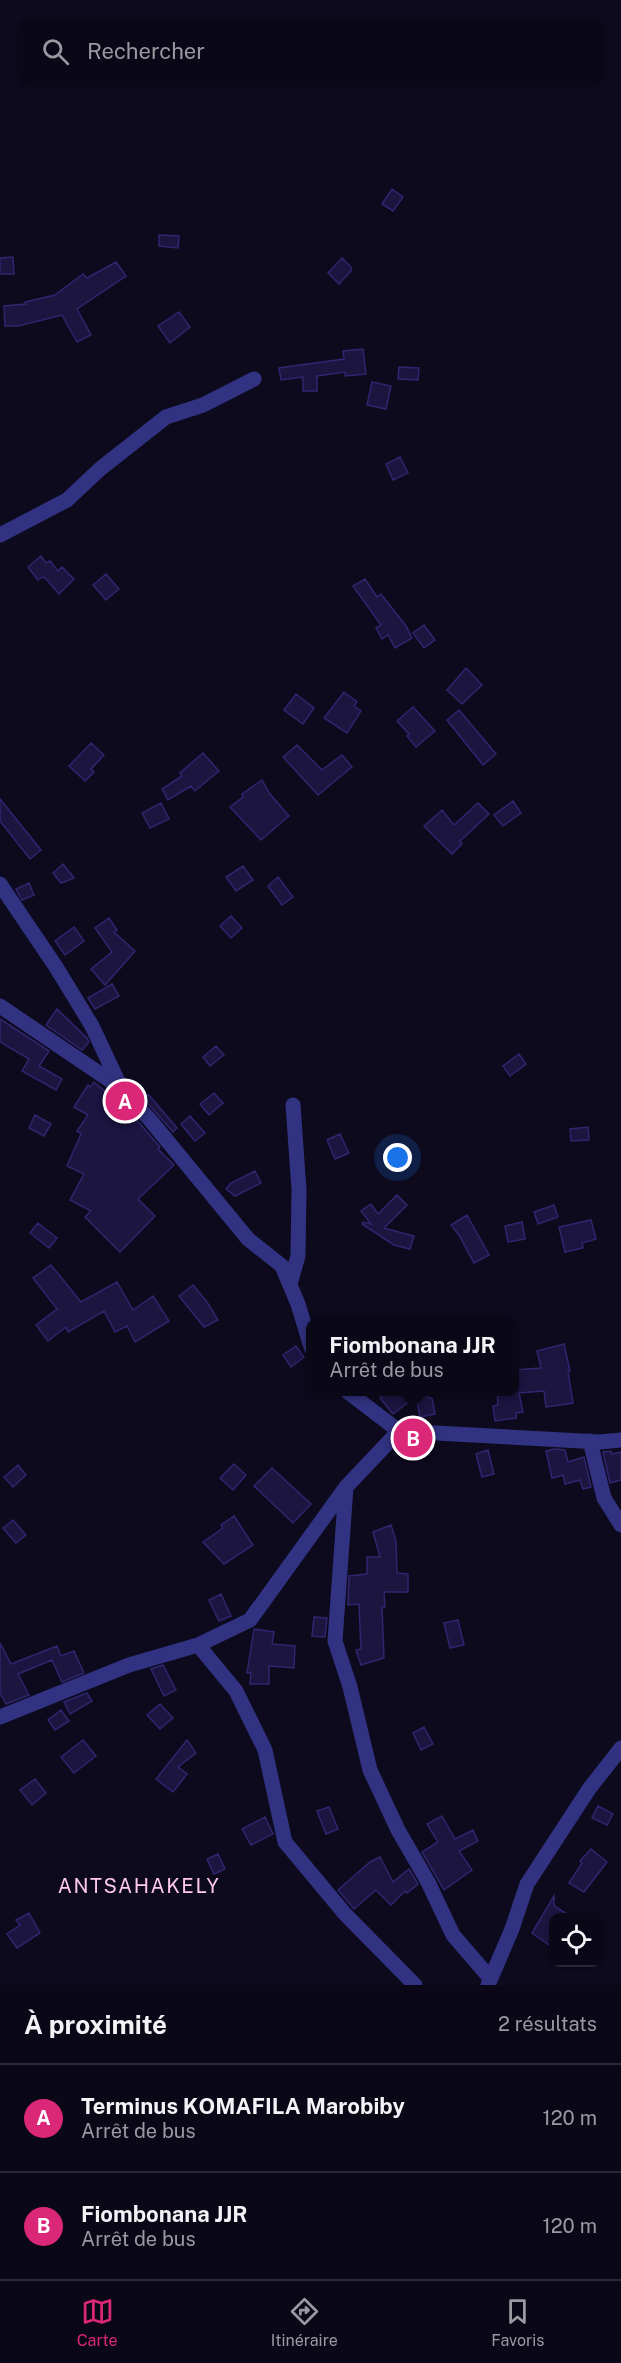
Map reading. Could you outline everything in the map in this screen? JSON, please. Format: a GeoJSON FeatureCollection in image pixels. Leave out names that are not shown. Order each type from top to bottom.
{"type":"FeatureCollection","features":[{"type":"Feature","properties":{"kind":"street"},"geometry":{"type":"LineString","coordinates":[[0,534],[67,500],[100,469],[166,417],[203,405],[254,379]]}},
{"type":"Feature","properties":{"kind":"street"},"geometry":{"type":"LineString","coordinates":[[0,884],[92,1026],[121,1088]]}},
{"type":"Feature","properties":{"kind":"street"},"geometry":{"type":"LineString","coordinates":[[0,1006],[121,1088],[248,1239],[282,1266],[306,1332]]}},
{"type":"Feature","properties":{"kind":"street"},"geometry":{"type":"LineString","coordinates":[[290,1284],[298,1256],[299,1190],[293,1105]]}},
{"type":"Feature","properties":{"kind":"street"},"geometry":{"type":"LineString","coordinates":[[353,1396],[399,1431],[590,1441],[621,1440]]}},
{"type":"Feature","properties":{"kind":"street"},"geometry":{"type":"LineString","coordinates":[[0,1717],[129,1665],[198,1645],[250,1620],[346,1487],[399,1431]]}},
{"type":"Feature","properties":{"kind":"street"},"geometry":{"type":"LineString","coordinates":[[590,1441],[604,1497],[621,1525]]}},
{"type":"Feature","properties":{"kind":"street"},"geometry":{"type":"LineString","coordinates":[[346,1487],[336,1641],[350,1687],[370,1770],[398,1830],[428,1882],[453,1935],[489,1982],[512,1929],[527,1884],[589,1789],[621,1748]]}},
{"type":"Feature","properties":{"kind":"street"},"geometry":{"type":"LineString","coordinates":[[198,1645],[236,1692],[265,1750],[285,1842],[345,1914],[415,1985]]}},
{"type":"Feature","properties":{"kind":"building"},"geometry":{"type":"Polygon","coordinates":[[[392,189],[403,197],[393,211],[382,204],[392,189]]]}},
{"type":"Feature","properties":{"kind":"building"},"geometry":{"type":"Polygon","coordinates":[[[159,235],[179,236],[178,248],[159,246],[159,235]]]}},
{"type":"Feature","properties":{"kind":"building"},"geometry":{"type":"Polygon","coordinates":[[[13,257],[14,274],[0,274],[0,258],[13,257]]]}},
{"type":"Feature","properties":{"kind":"building"},"geometry":{"type":"Polygon","coordinates":[[[342,258],[351,267],[351,271],[339,284],[328,273],[342,258]]]}},
{"type":"Feature","properties":{"kind":"building"},"geometry":{"type":"Polygon","coordinates":[[[116,262],[126,276],[77,309],[91,335],[77,342],[62,315],[18,326],[5,326],[4,306],[26,304],[25,302],[55,295],[83,274],[87,278],[116,262]]]}},
{"type":"Feature","properties":{"kind":"building"},"geometry":{"type":"Polygon","coordinates":[[[179,312],[190,327],[170,343],[158,326],[179,312]]]}},
{"type":"Feature","properties":{"kind":"building"},"geometry":{"type":"Polygon","coordinates":[[[363,349],[366,374],[345,376],[345,372],[317,376],[317,391],[303,391],[303,377],[281,380],[279,368],[344,359],[343,351],[363,349]]]}},
{"type":"Feature","properties":{"kind":"building"},"geometry":{"type":"Polygon","coordinates":[[[399,367],[419,368],[418,380],[398,379],[399,367]]]}},
{"type":"Feature","properties":{"kind":"building"},"geometry":{"type":"Polygon","coordinates":[[[372,382],[391,386],[386,409],[367,405],[372,382]]]}},
{"type":"Feature","properties":{"kind":"building"},"geometry":{"type":"Polygon","coordinates":[[[400,457],[408,473],[393,480],[386,464],[400,457]]]}},
{"type":"Feature","properties":{"kind":"building"},"geometry":{"type":"Polygon","coordinates":[[[41,556],[46,563],[50,561],[58,571],[62,567],[74,579],[59,594],[45,578],[38,580],[28,567],[41,556]]]}},
{"type":"Feature","properties":{"kind":"building"},"geometry":{"type":"Polygon","coordinates":[[[106,574],[119,589],[106,600],[93,585],[106,574]]]}},
{"type":"Feature","properties":{"kind":"building"},"geometry":{"type":"Polygon","coordinates":[[[365,579],[377,597],[381,594],[406,626],[412,638],[395,648],[388,635],[382,639],[376,628],[381,625],[353,586],[365,579]]]}},
{"type":"Feature","properties":{"kind":"building"},"geometry":{"type":"Polygon","coordinates":[[[424,625],[435,640],[424,648],[413,633],[424,625]]]}},
{"type":"Feature","properties":{"kind":"building"},"geometry":{"type":"Polygon","coordinates":[[[466,668],[482,685],[462,704],[447,690],[466,668]]]}},
{"type":"Feature","properties":{"kind":"building"},"geometry":{"type":"Polygon","coordinates":[[[344,692],[357,702],[354,706],[361,711],[347,733],[324,718],[344,692]]]}},
{"type":"Feature","properties":{"kind":"building"},"geometry":{"type":"Polygon","coordinates":[[[296,694],[314,708],[303,724],[284,710],[296,694]]]}},
{"type":"Feature","properties":{"kind":"building"},"geometry":{"type":"Polygon","coordinates":[[[413,707],[435,731],[416,747],[407,736],[409,734],[397,721],[413,707]]]}},
{"type":"Feature","properties":{"kind":"building"},"geometry":{"type":"Polygon","coordinates":[[[459,710],[496,754],[483,765],[447,720],[459,710]]]}},
{"type":"Feature","properties":{"kind":"building"},"geometry":{"type":"Polygon","coordinates":[[[91,743],[104,755],[91,769],[94,772],[85,781],[69,766],[91,743]]]}},
{"type":"Feature","properties":{"kind":"building"},"geometry":{"type":"Polygon","coordinates":[[[297,745],[322,770],[342,755],[352,767],[318,795],[283,757],[297,745]]]}},
{"type":"Feature","properties":{"kind":"building"},"geometry":{"type":"Polygon","coordinates":[[[203,753],[219,771],[195,791],[191,786],[168,800],[162,789],[182,776],[180,773],[203,753]]]}},
{"type":"Feature","properties":{"kind":"building"},"geometry":{"type":"Polygon","coordinates":[[[262,780],[270,794],[289,816],[261,840],[230,807],[243,797],[242,794],[262,780]]]}},
{"type":"Feature","properties":{"kind":"building"},"geometry":{"type":"Polygon","coordinates":[[[0,799],[41,850],[30,859],[0,821],[0,799]]]}},
{"type":"Feature","properties":{"kind":"building"},"geometry":{"type":"Polygon","coordinates":[[[513,801],[521,813],[503,826],[494,815],[513,801]]]}},
{"type":"Feature","properties":{"kind":"building"},"geometry":{"type":"Polygon","coordinates":[[[161,803],[169,819],[150,828],[142,813],[161,803]]]}},
{"type":"Feature","properties":{"kind":"building"},"geometry":{"type":"Polygon","coordinates":[[[478,803],[489,814],[460,841],[462,844],[452,854],[424,826],[442,810],[454,825],[478,803]]]}},
{"type":"Feature","properties":{"kind":"building"},"geometry":{"type":"Polygon","coordinates":[[[63,864],[74,878],[61,883],[53,873],[63,864]]]}},
{"type":"Feature","properties":{"kind":"building"},"geometry":{"type":"Polygon","coordinates":[[[243,866],[253,880],[236,891],[226,877],[243,866]]]}},
{"type":"Feature","properties":{"kind":"building"},"geometry":{"type":"Polygon","coordinates":[[[278,877],[293,897],[282,905],[268,886],[278,877]]]}},
{"type":"Feature","properties":{"kind":"building"},"geometry":{"type":"Polygon","coordinates":[[[29,883],[34,895],[22,900],[16,889],[29,883]]]}},
{"type":"Feature","properties":{"kind":"building"},"geometry":{"type":"Polygon","coordinates":[[[231,916],[242,928],[231,938],[220,926],[231,916]]]}},
{"type":"Feature","properties":{"kind":"building"},"geometry":{"type":"Polygon","coordinates":[[[109,918],[117,930],[114,932],[135,951],[105,985],[91,969],[112,952],[95,928],[109,918]]]}},
{"type":"Feature","properties":{"kind":"building"},"geometry":{"type":"Polygon","coordinates":[[[74,927],[84,941],[65,955],[55,941],[74,927]]]}},
{"type":"Feature","properties":{"kind":"building"},"geometry":{"type":"Polygon","coordinates":[[[112,984],[119,996],[95,1009],[88,998],[112,984]]]}},
{"type":"Feature","properties":{"kind":"building"},"geometry":{"type":"Polygon","coordinates":[[[57,1009],[87,1038],[89,1042],[82,1050],[46,1025],[57,1009]]]}},
{"type":"Feature","properties":{"kind":"building"},"geometry":{"type":"Polygon","coordinates":[[[0,1019],[49,1051],[39,1066],[62,1079],[56,1090],[22,1071],[29,1059],[0,1042],[0,1019]]]}},
{"type":"Feature","properties":{"kind":"building"},"geometry":{"type":"Polygon","coordinates":[[[216,1046],[224,1055],[210,1066],[203,1057],[216,1046]]]}},
{"type":"Feature","properties":{"kind":"building"},"geometry":{"type":"Polygon","coordinates":[[[519,1054],[526,1064],[510,1076],[503,1066],[519,1054]]]}},
{"type":"Feature","properties":{"kind":"building"},"geometry":{"type":"Polygon","coordinates":[[[94,1082],[129,1111],[160,1147],[158,1149],[174,1165],[138,1199],[155,1216],[120,1252],[85,1217],[91,1211],[70,1200],[84,1174],[67,1166],[81,1134],[77,1131],[88,1115],[74,1107],[88,1085],[90,1087],[94,1082]]]}},
{"type":"Feature","properties":{"kind":"building"},"geometry":{"type":"Polygon","coordinates":[[[214,1093],[223,1103],[209,1115],[200,1104],[214,1093]]]}},
{"type":"Feature","properties":{"kind":"building"},"geometry":{"type":"Polygon","coordinates":[[[148,1094],[177,1128],[173,1132],[143,1098],[148,1094]]]}},
{"type":"Feature","properties":{"kind":"building"},"geometry":{"type":"Polygon","coordinates":[[[35,1115],[51,1124],[44,1136],[29,1128],[35,1115]]]}},
{"type":"Feature","properties":{"kind":"building"},"geometry":{"type":"Polygon","coordinates":[[[190,1116],[205,1133],[195,1141],[181,1124],[190,1116]]]}},
{"type":"Feature","properties":{"kind":"building"},"geometry":{"type":"Polygon","coordinates":[[[588,1127],[589,1140],[571,1141],[570,1129],[588,1127]]]}},
{"type":"Feature","properties":{"kind":"building"},"geometry":{"type":"Polygon","coordinates":[[[340,1134],[349,1153],[335,1159],[327,1140],[340,1134]]]}},
{"type":"Feature","properties":{"kind":"building"},"geometry":{"type":"Polygon","coordinates":[[[255,1171],[261,1183],[235,1196],[226,1189],[231,1183],[255,1171]]]}},
{"type":"Feature","properties":{"kind":"building"},"geometry":{"type":"Polygon","coordinates":[[[397,1195],[407,1205],[384,1228],[414,1236],[410,1249],[394,1245],[362,1224],[363,1222],[371,1224],[361,1211],[371,1204],[378,1214],[397,1195]]]}},
{"type":"Feature","properties":{"kind":"building"},"geometry":{"type":"Polygon","coordinates":[[[554,1205],[558,1217],[538,1224],[534,1212],[554,1205]]]}},
{"type":"Feature","properties":{"kind":"building"},"geometry":{"type":"Polygon","coordinates":[[[467,1215],[489,1255],[474,1263],[451,1225],[467,1215]]]}},
{"type":"Feature","properties":{"kind":"building"},"geometry":{"type":"Polygon","coordinates":[[[591,1220],[596,1239],[582,1243],[583,1248],[565,1252],[559,1227],[591,1220]]]}},
{"type":"Feature","properties":{"kind":"building"},"geometry":{"type":"Polygon","coordinates":[[[522,1222],[525,1239],[508,1242],[505,1226],[522,1222]]]}},
{"type":"Feature","properties":{"kind":"building"},"geometry":{"type":"Polygon","coordinates":[[[38,1223],[57,1238],[49,1248],[30,1233],[38,1223]]]}},
{"type":"Feature","properties":{"kind":"building"},"geometry":{"type":"Polygon","coordinates":[[[51,1265],[81,1302],[117,1282],[133,1310],[153,1296],[169,1321],[135,1342],[127,1326],[115,1332],[104,1311],[68,1332],[66,1327],[48,1341],[36,1325],[57,1309],[33,1278],[51,1265]]]}},
{"type":"Feature","properties":{"kind":"building"},"geometry":{"type":"Polygon","coordinates":[[[193,1285],[218,1320],[204,1327],[179,1296],[193,1285]]]}},
{"type":"Feature","properties":{"kind":"building"},"geometry":{"type":"Polygon","coordinates":[[[564,1344],[570,1371],[568,1372],[573,1403],[546,1407],[544,1391],[519,1393],[519,1370],[541,1368],[537,1351],[564,1344]]]}},
{"type":"Feature","properties":{"kind":"building"},"geometry":{"type":"Polygon","coordinates":[[[296,1346],[304,1357],[291,1367],[283,1355],[296,1346]]]}},
{"type":"Feature","properties":{"kind":"building"},"geometry":{"type":"Polygon","coordinates":[[[519,1393],[523,1412],[516,1413],[516,1418],[495,1421],[493,1406],[498,1405],[497,1396],[519,1396],[519,1393]]]}},
{"type":"Feature","properties":{"kind":"building"},"geometry":{"type":"Polygon","coordinates":[[[382,1396],[416,1396],[393,1414],[380,1398],[382,1396]]]}},
{"type":"Feature","properties":{"kind":"building"},"geometry":{"type":"Polygon","coordinates":[[[416,1396],[428,1396],[432,1398],[435,1414],[420,1417],[416,1396]]]}},
{"type":"Feature","properties":{"kind":"building"},"geometry":{"type":"Polygon","coordinates":[[[488,1450],[494,1474],[482,1477],[476,1454],[488,1450]]]}},
{"type":"Feature","properties":{"kind":"building"},"geometry":{"type":"Polygon","coordinates":[[[565,1450],[568,1462],[584,1457],[591,1487],[583,1489],[580,1480],[565,1484],[563,1475],[552,1478],[546,1451],[565,1450]]]}},
{"type":"Feature","properties":{"kind":"building"},"geometry":{"type":"Polygon","coordinates":[[[611,1451],[612,1454],[621,1452],[621,1480],[610,1483],[603,1452],[611,1451]]]}},
{"type":"Feature","properties":{"kind":"building"},"geometry":{"type":"Polygon","coordinates":[[[234,1464],[246,1475],[233,1490],[220,1478],[234,1464]]]}},
{"type":"Feature","properties":{"kind":"building"},"geometry":{"type":"Polygon","coordinates":[[[18,1465],[26,1475],[13,1487],[4,1477],[18,1465]]]}},
{"type":"Feature","properties":{"kind":"building"},"geometry":{"type":"Polygon","coordinates":[[[272,1468],[311,1504],[293,1523],[254,1486],[272,1468]]]}},
{"type":"Feature","properties":{"kind":"building"},"geometry":{"type":"Polygon","coordinates":[[[234,1516],[253,1545],[224,1564],[203,1542],[223,1528],[221,1525],[234,1516]]]}},
{"type":"Feature","properties":{"kind":"building"},"geometry":{"type":"Polygon","coordinates":[[[13,1520],[26,1535],[16,1543],[3,1528],[13,1520]]]}},
{"type":"Feature","properties":{"kind":"building"},"geometry":{"type":"Polygon","coordinates":[[[391,1525],[396,1541],[397,1573],[408,1574],[408,1592],[384,1592],[385,1607],[382,1607],[384,1658],[361,1665],[356,1650],[361,1649],[359,1604],[348,1605],[349,1576],[367,1574],[367,1557],[380,1557],[373,1532],[391,1525]]]}},
{"type":"Feature","properties":{"kind":"building"},"geometry":{"type":"Polygon","coordinates":[[[221,1594],[231,1616],[219,1621],[209,1600],[221,1594]]]}},
{"type":"Feature","properties":{"kind":"building"},"geometry":{"type":"Polygon","coordinates":[[[314,1617],[327,1618],[325,1637],[312,1636],[314,1617]]]}},
{"type":"Feature","properties":{"kind":"building"},"geometry":{"type":"Polygon","coordinates":[[[458,1620],[464,1645],[450,1648],[444,1623],[458,1620]]]}},
{"type":"Feature","properties":{"kind":"building"},"geometry":{"type":"Polygon","coordinates":[[[254,1629],[274,1632],[272,1644],[295,1646],[294,1668],[269,1666],[269,1684],[250,1684],[251,1673],[247,1673],[254,1629]]]}},
{"type":"Feature","properties":{"kind":"building"},"geometry":{"type":"Polygon","coordinates":[[[0,1643],[11,1664],[57,1646],[61,1656],[74,1651],[84,1673],[62,1682],[52,1660],[18,1674],[29,1695],[6,1704],[0,1693],[0,1643]]]}},
{"type":"Feature","properties":{"kind":"building"},"geometry":{"type":"Polygon","coordinates":[[[163,1665],[176,1690],[164,1696],[151,1669],[163,1665]]]}},
{"type":"Feature","properties":{"kind":"building"},"geometry":{"type":"Polygon","coordinates":[[[87,1693],[92,1701],[70,1714],[64,1702],[87,1693]]]}},
{"type":"Feature","properties":{"kind":"building"},"geometry":{"type":"Polygon","coordinates":[[[160,1704],[173,1718],[160,1729],[147,1715],[160,1704]]]}},
{"type":"Feature","properties":{"kind":"building"},"geometry":{"type":"Polygon","coordinates":[[[61,1710],[69,1721],[55,1730],[48,1720],[61,1710]]]}},
{"type":"Feature","properties":{"kind":"building"},"geometry":{"type":"Polygon","coordinates":[[[424,1727],[433,1744],[421,1750],[413,1733],[424,1727]]]}},
{"type":"Feature","properties":{"kind":"building"},"geometry":{"type":"Polygon","coordinates":[[[83,1740],[96,1756],[74,1773],[61,1757],[83,1740]]]}},
{"type":"Feature","properties":{"kind":"building"},"geometry":{"type":"Polygon","coordinates":[[[187,1740],[196,1753],[178,1767],[187,1774],[173,1792],[156,1779],[187,1740]]]}},
{"type":"Feature","properties":{"kind":"building"},"geometry":{"type":"Polygon","coordinates":[[[35,1779],[46,1793],[32,1805],[20,1790],[35,1779]]]}},
{"type":"Feature","properties":{"kind":"building"},"geometry":{"type":"Polygon","coordinates":[[[598,1806],[613,1814],[607,1825],[592,1818],[598,1806]]]}},
{"type":"Feature","properties":{"kind":"building"},"geometry":{"type":"Polygon","coordinates":[[[329,1807],[338,1829],[326,1834],[317,1811],[329,1807]]]}},
{"type":"Feature","properties":{"kind":"building"},"geometry":{"type":"Polygon","coordinates":[[[442,1816],[455,1839],[473,1830],[478,1841],[459,1851],[472,1870],[444,1890],[422,1852],[438,1842],[427,1824],[442,1816]]]}},
{"type":"Feature","properties":{"kind":"building"},"geometry":{"type":"Polygon","coordinates":[[[265,1817],[273,1834],[251,1845],[242,1829],[265,1817]]]}},
{"type":"Feature","properties":{"kind":"building"},"geometry":{"type":"Polygon","coordinates":[[[591,1849],[607,1862],[584,1892],[569,1883],[582,1863],[580,1861],[591,1849]]]}},
{"type":"Feature","properties":{"kind":"building"},"geometry":{"type":"Polygon","coordinates":[[[218,1854],[225,1869],[214,1874],[207,1859],[218,1854]]]}},
{"type":"Feature","properties":{"kind":"building"},"geometry":{"type":"Polygon","coordinates":[[[380,1857],[393,1882],[409,1869],[418,1884],[407,1893],[405,1891],[391,1905],[376,1890],[354,1909],[338,1890],[370,1862],[380,1857]]]}},
{"type":"Feature","properties":{"kind":"building"},"geometry":{"type":"Polygon","coordinates":[[[554,1896],[554,1906],[565,1913],[549,1913],[549,1945],[532,1933],[554,1896]]]}},
{"type":"Feature","properties":{"kind":"building"},"geometry":{"type":"Polygon","coordinates":[[[29,1913],[40,1933],[17,1948],[7,1934],[20,1925],[16,1920],[29,1913]]]}},
{"type":"Feature","properties":{"kind":"place","name":"Terminus KOMAFILA Marobiby"},"geometry":{"type":"Point","coordinates":[125,1101]}},
{"type":"Feature","properties":{"kind":"place","name":"Fiombonana JJR"},"geometry":{"type":"Point","coordinates":[413,1438]}},
{"type":"Feature","properties":{"kind":"district","name":"ANTSAHAKELY"},"geometry":{"type":"Point","coordinates":[139,1886]}}]}
